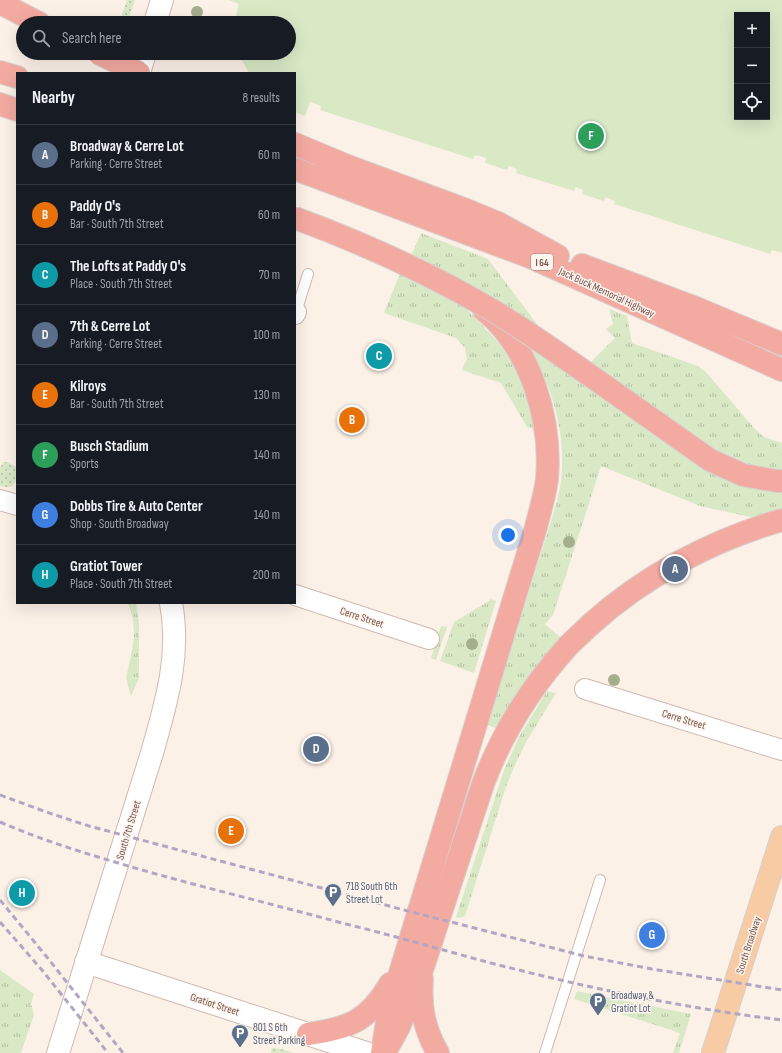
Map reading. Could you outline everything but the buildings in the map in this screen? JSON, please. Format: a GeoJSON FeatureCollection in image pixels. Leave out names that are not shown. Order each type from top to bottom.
{"type":"FeatureCollection","features":[{"type":"Feature","properties":{"kind":"highway"},"geometry":{"type":"LineString","coordinates":[[0,3],[25,16]]}},
{"type":"Feature","properties":{"kind":"highway"},"geometry":{"type":"LineString","coordinates":[[112,60],[137,72]]}},
{"type":"Feature","properties":{"kind":"highway"},"geometry":{"type":"LineString","coordinates":[[0,73],[16,78]]}},
{"type":"Feature","properties":{"kind":"highway"},"geometry":{"type":"LineString","coordinates":[[0,104],[16,111]]}},
{"type":"Feature","properties":{"kind":"highway"},"geometry":{"type":"LineString","coordinates":[[296,144],[345,166],[491,220],[536,243],[559,257]]}},
{"type":"Feature","properties":{"kind":"highway","name":"Jack Buck Memorial Highway"},"geometry":{"type":"LineString","coordinates":[[296,168],[559,257],[696,308],[782,344]]}},
{"type":"Feature","properties":{"kind":"highway","name":"Jack Buck Memorial Highway"},"geometry":{"type":"LineString","coordinates":[[296,168],[530,257],[782,370]]}},
{"type":"Feature","properties":{"kind":"highway"},"geometry":{"type":"LineString","coordinates":[[296,217],[408,264],[470,298],[504,330],[517,349],[535,386],[547,434],[547,480],[539,515],[412,967],[399,1027],[383,1053]]}},
{"type":"Feature","properties":{"kind":"highway"},"geometry":{"type":"LineString","coordinates":[[296,217],[408,265],[467,296],[521,328],[710,460],[743,475],[777,482],[782,481]]}},
{"type":"Feature","properties":{"kind":"highway"},"geometry":{"type":"LineString","coordinates":[[308,1034],[339,1029],[365,1016],[412,967],[491,762],[501,741],[529,696],[569,645],[604,613],[634,590],[662,572],[726,540],[782,520]]}},
{"type":"Feature","properties":{"kind":"highway"},"geometry":{"type":"LineString","coordinates":[[412,967],[421,993],[423,1013],[427,1030],[438,1053]]}},
{"type":"Feature","properties":{"kind":"main road"},"geometry":{"type":"LineString","coordinates":[[157,16],[162,0]]}},
{"type":"Feature","properties":{"kind":"main road"},"geometry":{"type":"LineString","coordinates":[[139,72],[143,60]]}},
{"type":"Feature","properties":{"kind":"main road","name":"South 7th Street"},"geometry":{"type":"LineString","coordinates":[[58,1053],[152,753],[170,685],[174,643],[174,623],[171,604]]}},
{"type":"Feature","properties":{"kind":"main road","name":"South Broadway"},"geometry":{"type":"LineString","coordinates":[[713,1053],[782,837]]}},
{"type":"Feature","properties":{"kind":"main road","name":"Gratiot Street"},"geometry":{"type":"LineString","coordinates":[[86,962],[366,1053]]}},
{"type":"Feature","properties":{"kind":"street"},"geometry":{"type":"LineString","coordinates":[[0,500],[16,506]]}},
{"type":"Feature","properties":{"kind":"street","name":"Cerre Street"},"geometry":{"type":"LineString","coordinates":[[296,595],[428,639]]}},
{"type":"Feature","properties":{"kind":"street","name":"Cerre Street"},"geometry":{"type":"LineString","coordinates":[[585,689],[782,750]]}},
{"type":"Feature","properties":{"kind":"lane"},"geometry":{"type":"LineString","coordinates":[[296,310],[308,274]]}},
{"type":"Feature","properties":{"kind":"lane"},"geometry":{"type":"LineString","coordinates":[[545,1053],[600,880]]}},
{"type":"Feature","properties":{"kind":"green space"},"geometry":{"type":"Polygon","coordinates":[[[127,0],[135,0],[129,16],[121,16],[127,0]]]}},
{"type":"Feature","properties":{"kind":"green space"},"geometry":{"type":"Polygon","coordinates":[[[229,0],[782,0],[782,253],[772,250],[770,254],[614,204],[615,201],[605,197],[604,201],[582,194],[583,190],[576,187],[574,191],[516,173],[517,169],[509,166],[507,170],[485,163],[486,158],[475,155],[473,159],[320,110],[321,106],[310,102],[305,116],[296,112],[296,72],[248,72],[242,60],[296,60],[296,16],[236,16],[239,4],[229,0]]]}},
{"type":"Feature","properties":{"kind":"green space"},"geometry":{"type":"Polygon","coordinates":[[[421,233],[488,259],[540,328],[480,290],[412,254],[421,233]]]}},
{"type":"Feature","properties":{"kind":"green space"},"geometry":{"type":"Polygon","coordinates":[[[401,271],[459,301],[501,345],[516,369],[528,395],[537,430],[527,427],[501,383],[462,370],[467,359],[465,348],[456,338],[384,313],[401,271]]]}},
{"type":"Feature","properties":{"kind":"green space"},"geometry":{"type":"Polygon","coordinates":[[[609,309],[627,316],[632,343],[698,366],[705,371],[754,428],[764,437],[782,443],[782,471],[744,465],[725,457],[590,363],[615,338],[606,329],[613,324],[609,309]]]}},
{"type":"Feature","properties":{"kind":"green space"},"geometry":{"type":"Polygon","coordinates":[[[528,343],[733,482],[756,489],[782,491],[782,509],[755,518],[700,506],[601,466],[553,615],[545,624],[561,638],[519,693],[496,728],[487,725],[554,510],[560,488],[562,469],[560,431],[556,413],[545,378],[528,343]]]}},
{"type":"Feature","properties":{"kind":"green space"},"geometry":{"type":"Polygon","coordinates":[[[3,462],[16,467],[16,480],[10,487],[0,486],[0,468],[3,462]]]}},
{"type":"Feature","properties":{"kind":"green space"},"geometry":{"type":"Polygon","coordinates":[[[490,599],[496,601],[474,673],[440,661],[454,622],[490,599]]]}},
{"type":"Feature","properties":{"kind":"green space"},"geometry":{"type":"Polygon","coordinates":[[[128,604],[136,604],[139,625],[139,678],[131,696],[126,678],[133,646],[133,619],[128,604]]]}},
{"type":"Feature","properties":{"kind":"green space"},"geometry":{"type":"Polygon","coordinates":[[[441,626],[447,627],[436,660],[431,658],[441,626]]]}},
{"type":"Feature","properties":{"kind":"green space"},"geometry":{"type":"Polygon","coordinates":[[[547,691],[556,693],[526,742],[515,765],[506,787],[465,916],[459,918],[456,917],[504,770],[520,735],[547,691]]]}},
{"type":"Feature","properties":{"kind":"green space"},"geometry":{"type":"Polygon","coordinates":[[[0,970],[34,994],[31,1004],[34,1015],[21,1053],[0,1053],[0,970]]]}},
{"type":"Feature","properties":{"kind":"green space"},"geometry":{"type":"Polygon","coordinates":[[[577,991],[691,1014],[679,1053],[673,1053],[680,1033],[574,999],[577,991]]]}},
{"type":"Feature","properties":{"kind":"green space"},"geometry":{"type":"Polygon","coordinates":[[[273,1048],[281,1049],[294,1053],[271,1053],[273,1048]]]}},
{"type":"Feature","properties":{"kind":"railway"},"geometry":{"type":"LineString","coordinates":[[0,795],[89,826],[404,910],[584,956],[652,969],[782,990]]}},
{"type":"Feature","properties":{"kind":"railway"},"geometry":{"type":"LineString","coordinates":[[0,822],[52,842],[142,870],[487,962],[634,996],[782,1020]]}},
{"type":"Feature","properties":{"kind":"railway"},"geometry":{"type":"LineString","coordinates":[[0,900],[123,1053]]}},
{"type":"Feature","properties":{"kind":"railway"},"geometry":{"type":"LineString","coordinates":[[0,922],[42,970],[108,1053]]}},
{"type":"Feature","properties":{"kind":"place","name":"Busch Stadium"},"geometry":{"type":"Point","coordinates":[591,136]}},
{"type":"Feature","properties":{"kind":"place","name":"The Lofts at Paddy O's"},"geometry":{"type":"Point","coordinates":[379,356]}},
{"type":"Feature","properties":{"kind":"place","name":"Paddy O's"},"geometry":{"type":"Point","coordinates":[352,420]}},
{"type":"Feature","properties":{"kind":"place","name":"Broadway & Cerre Lot"},"geometry":{"type":"Point","coordinates":[675,569]}},
{"type":"Feature","properties":{"kind":"place","name":"7th & Cerre Lot"},"geometry":{"type":"Point","coordinates":[316,749]}},
{"type":"Feature","properties":{"kind":"place","name":"Kilroys"},"geometry":{"type":"Point","coordinates":[231,831]}},
{"type":"Feature","properties":{"kind":"place","name":"Gratiot Tower"},"geometry":{"type":"Point","coordinates":[22,893]}},
{"type":"Feature","properties":{"kind":"place","name":"718 South 6th Street Lot"},"geometry":{"type":"Point","coordinates":[333,907]}},
{"type":"Feature","properties":{"kind":"place","name":"Dobbs Tire & Auto Center"},"geometry":{"type":"Point","coordinates":[652,935]}},
{"type":"Feature","properties":{"kind":"place","name":"Broadway & Gratiot Lot"},"geometry":{"type":"Point","coordinates":[598,1016]}},
{"type":"Feature","properties":{"kind":"place","name":"801 S 6th Street Parking"},"geometry":{"type":"Point","coordinates":[240,1048]}}]}
